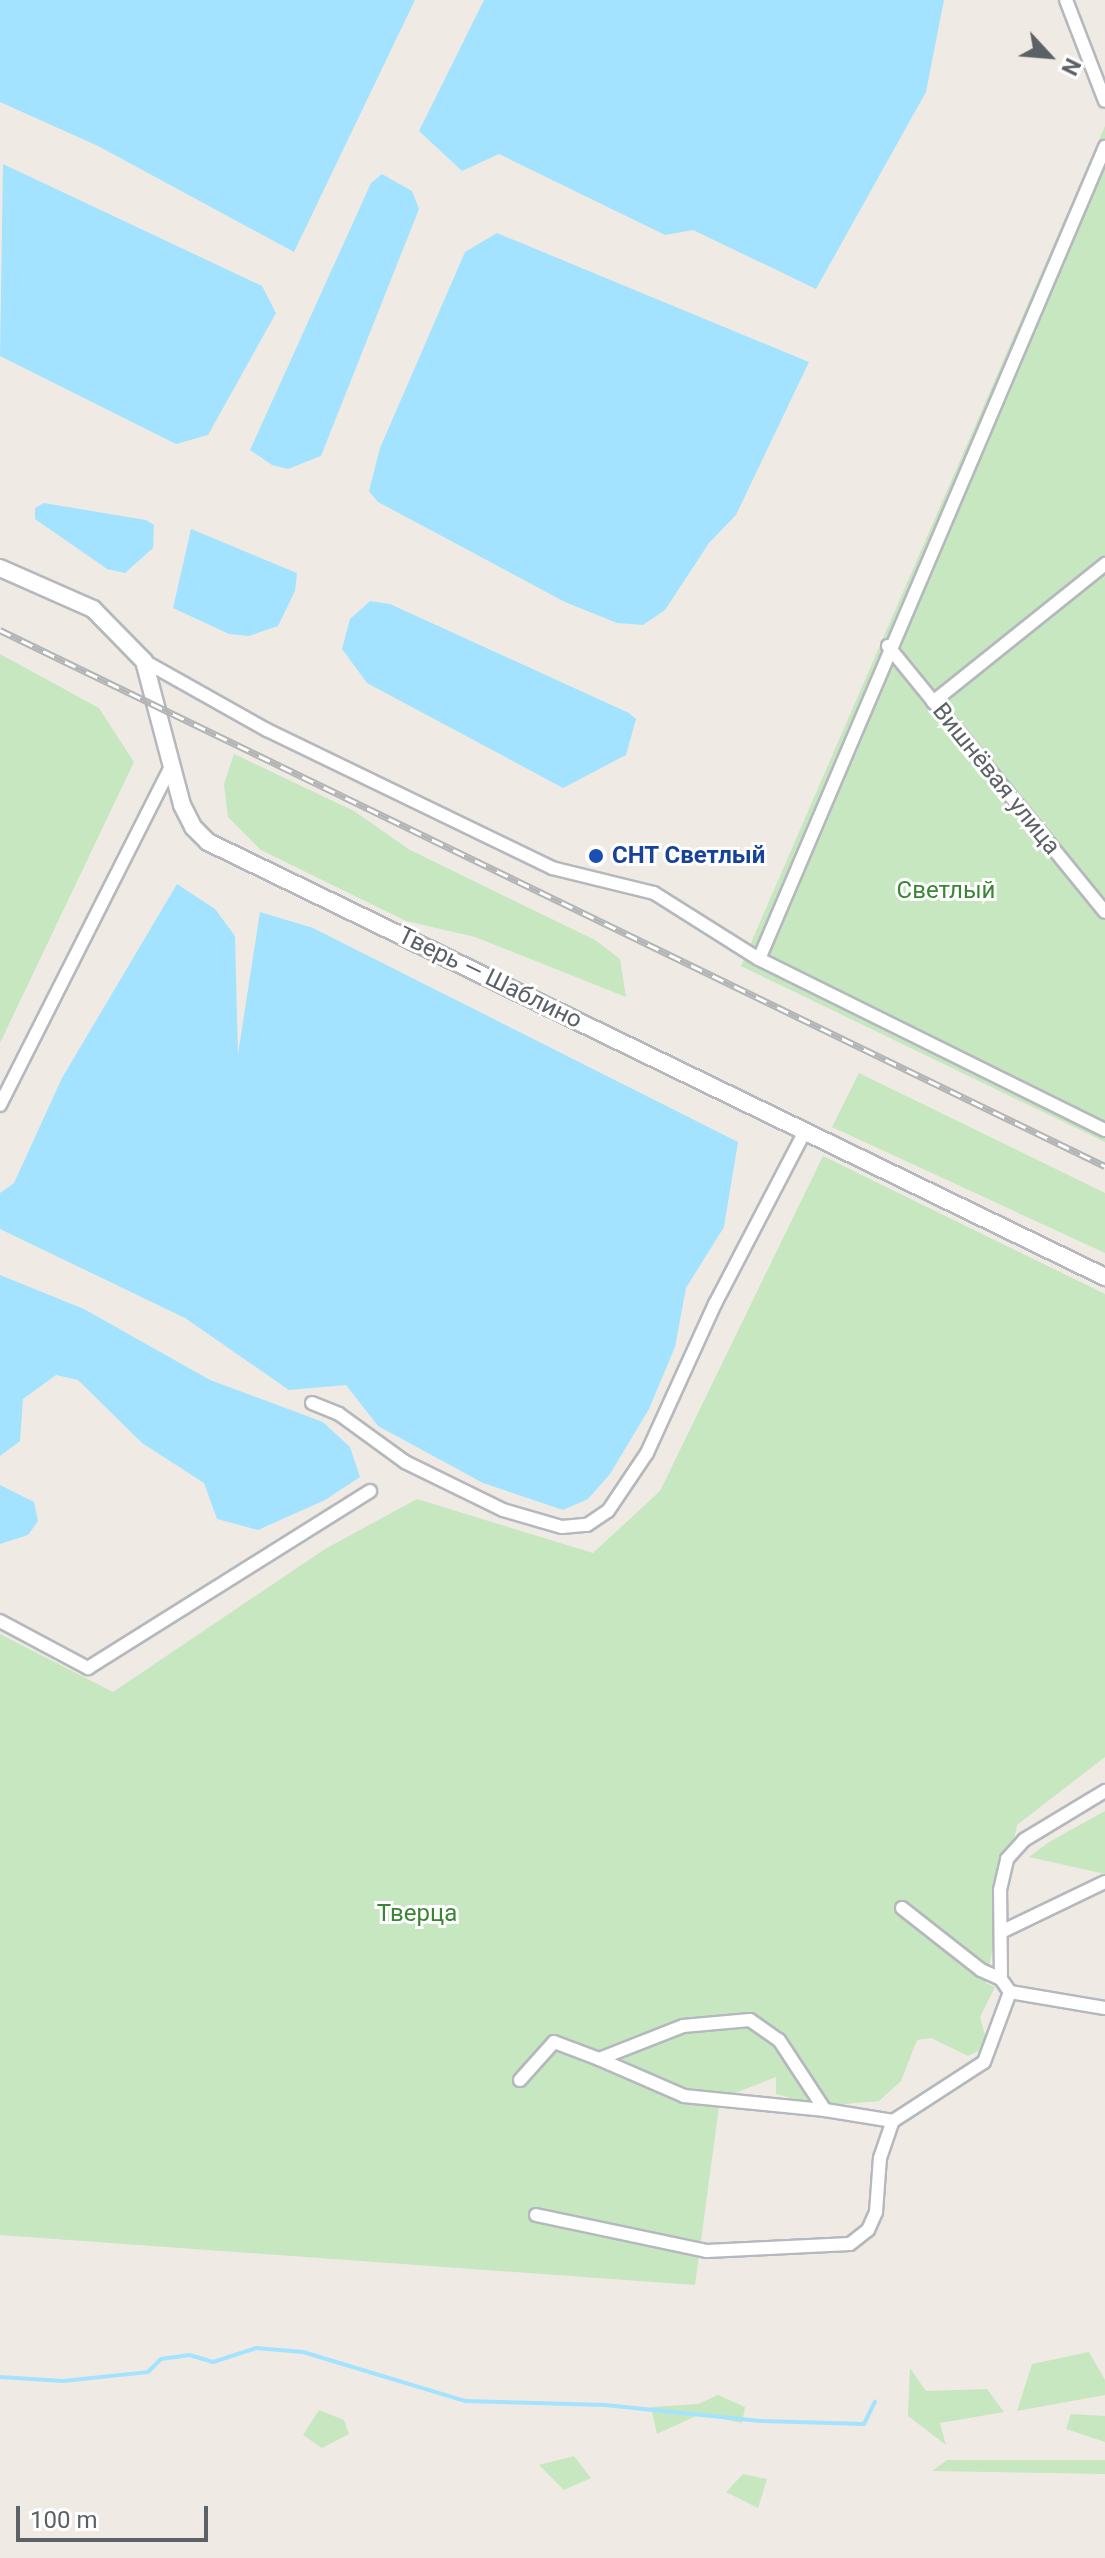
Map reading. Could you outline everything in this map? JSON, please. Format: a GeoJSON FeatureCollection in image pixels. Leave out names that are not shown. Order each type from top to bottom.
{"type":"FeatureCollection","features":[{"type":"Feature","properties":{"kind":"street"},"geometry":{"type":"LineString","coordinates":[[1066,0],[1105,101]]}},
{"type":"Feature","properties":{"kind":"street"},"geometry":{"type":"LineString","coordinates":[[759,959],[888,646],[1105,147]]}},
{"type":"Feature","properties":{"kind":"street"},"geometry":{"type":"LineString","coordinates":[[933,702],[1105,564]]}},
{"type":"Feature","properties":{"kind":"street","name":"Тверь — Шаблино"},"geometry":{"type":"LineString","coordinates":[[0,568],[101,614],[144,661],[171,767],[193,827],[232,856],[1105,1277]]}},
{"type":"Feature","properties":{"kind":"street","name":"Вишнёвая улица"},"geometry":{"type":"LineString","coordinates":[[888,646],[1105,912]]}},
{"type":"Feature","properties":{"kind":"street"},"geometry":{"type":"LineString","coordinates":[[144,661],[267,730],[552,868],[654,893],[759,959],[1105,1130]]}},
{"type":"Feature","properties":{"kind":"street"},"geometry":{"type":"LineString","coordinates":[[0,1105],[171,767]]}},
{"type":"Feature","properties":{"kind":"street"},"geometry":{"type":"LineString","coordinates":[[312,1403],[339,1414],[405,1462],[503,1510],[562,1527],[587,1525],[608,1511],[647,1453],[715,1304],[805,1131]]}},
{"type":"Feature","properties":{"kind":"street"},"geometry":{"type":"LineString","coordinates":[[0,1621],[88,1668],[370,1491]]}},
{"type":"Feature","properties":{"kind":"street"},"geometry":{"type":"LineString","coordinates":[[1001,1979],[1000,1890],[1007,1859],[1024,1840],[1105,1791]]}},
{"type":"Feature","properties":{"kind":"street"},"geometry":{"type":"LineString","coordinates":[[1001,1932],[1105,1882]]}},
{"type":"Feature","properties":{"kind":"street"},"geometry":{"type":"LineString","coordinates":[[902,1908],[981,1970],[1001,1979],[1010,1992],[1105,2008]]}},
{"type":"Feature","properties":{"kind":"street"},"geometry":{"type":"LineString","coordinates":[[536,2215],[707,2251],[850,2244],[868,2230],[876,2212],[880,2158],[893,2121],[984,2062],[1010,1992]]}},
{"type":"Feature","properties":{"kind":"street"},"geometry":{"type":"LineString","coordinates":[[599,2059],[683,2026],[750,2020],[779,2040],[825,2110]]}},
{"type":"Feature","properties":{"kind":"street"},"geometry":{"type":"LineString","coordinates":[[520,2080],[554,2042],[684,2096],[825,2110],[893,2121]]}},
{"type":"Feature","properties":{"kind":"green space","name":"Светлый"},"geometry":{"type":"Polygon","coordinates":[[[1105,126],[1105,1142],[741,966],[1105,126]]]}},
{"type":"Feature","properties":{"kind":"green space"},"geometry":{"type":"Polygon","coordinates":[[[0,654],[99,708],[134,762],[0,1043],[0,654]]]}},
{"type":"Feature","properties":{"kind":"green space"},"geometry":{"type":"Polygon","coordinates":[[[234,754],[354,811],[410,850],[595,940],[620,959],[626,997],[475,937],[406,921],[261,850],[228,817],[224,784],[234,754]]]}},
{"type":"Feature","properties":{"kind":"green space"},"geometry":{"type":"Polygon","coordinates":[[[859,1073],[1105,1193],[1105,1253],[832,1127],[859,1073]]]}},
{"type":"Feature","properties":{"kind":"green space","name":"Тверца"},"geometry":{"type":"Polygon","coordinates":[[[823,1156],[1105,1294],[1105,1757],[1017,1825],[986,1983],[995,1987],[980,2017],[988,2046],[968,2056],[931,2038],[917,2040],[901,2081],[879,2101],[820,2106],[776,2094],[776,2077],[720,2099],[695,2285],[0,2235],[0,1634],[113,1692],[325,1549],[417,1499],[593,1553],[660,1491],[823,1156]]]}},
{"type":"Feature","properties":{"kind":"green space"},"geometry":{"type":"Polygon","coordinates":[[[1105,1811],[1105,1874],[1029,1857],[1049,1842],[1105,1811]]]}},
{"type":"Feature","properties":{"kind":"green space"},"geometry":{"type":"Polygon","coordinates":[[[1089,2352],[1105,2380],[1105,2395],[1017,2411],[1032,2364],[1089,2352]]]}},
{"type":"Feature","properties":{"kind":"green space"},"geometry":{"type":"Polygon","coordinates":[[[910,2368],[926,2391],[987,2389],[1004,2412],[940,2423],[946,2445],[908,2416],[910,2368]]]}},
{"type":"Feature","properties":{"kind":"green space"},"geometry":{"type":"Polygon","coordinates":[[[718,2395],[745,2407],[742,2423],[700,2414],[657,2434],[651,2407],[698,2404],[718,2395]]]}},
{"type":"Feature","properties":{"kind":"green space"},"geometry":{"type":"Polygon","coordinates":[[[319,2410],[344,2420],[349,2434],[322,2448],[303,2435],[319,2410]]]}},
{"type":"Feature","properties":{"kind":"green space"},"geometry":{"type":"Polygon","coordinates":[[[1071,2414],[1105,2416],[1105,2442],[1066,2429],[1071,2414]]]}},
{"type":"Feature","properties":{"kind":"green space"},"geometry":{"type":"Polygon","coordinates":[[[574,2456],[591,2478],[564,2490],[539,2465],[574,2456]]]}},
{"type":"Feature","properties":{"kind":"green space"},"geometry":{"type":"Polygon","coordinates":[[[947,2460],[1105,2460],[1105,2474],[932,2471],[947,2460]]]}},
{"type":"Feature","properties":{"kind":"green space"},"geometry":{"type":"Polygon","coordinates":[[[743,2474],[767,2479],[758,2508],[726,2492],[743,2474]]]}},
{"type":"Feature","properties":{"kind":"water"},"geometry":{"type":"Polygon","coordinates":[[[0,0],[415,0],[294,252],[98,146],[0,102],[0,0]]]}},
{"type":"Feature","properties":{"kind":"water"},"geometry":{"type":"Polygon","coordinates":[[[484,0],[944,0],[926,92],[816,289],[693,230],[665,235],[499,154],[462,171],[419,131],[484,0]]]}},
{"type":"Feature","properties":{"kind":"water"},"geometry":{"type":"Polygon","coordinates":[[[3,164],[262,286],[276,313],[208,435],[176,444],[0,356],[3,164]]]}},
{"type":"Feature","properties":{"kind":"water"},"geometry":{"type":"Polygon","coordinates":[[[382,174],[412,191],[419,209],[321,456],[288,469],[272,465],[250,450],[371,183],[382,174]]]}},
{"type":"Feature","properties":{"kind":"water"},"geometry":{"type":"Polygon","coordinates":[[[497,233],[809,362],[736,515],[709,543],[665,610],[643,625],[617,623],[565,602],[378,502],[369,491],[380,448],[465,252],[497,233]]]}},
{"type":"Feature","properties":{"kind":"water"},"geometry":{"type":"Polygon","coordinates":[[[44,503],[146,520],[154,525],[153,548],[125,573],[107,569],[35,519],[35,508],[44,503]]]}},
{"type":"Feature","properties":{"kind":"water"},"geometry":{"type":"Polygon","coordinates":[[[191,529],[297,573],[295,591],[278,626],[249,636],[229,634],[173,608],[191,529]]]}},
{"type":"Feature","properties":{"kind":"water"},"geometry":{"type":"Polygon","coordinates":[[[370,601],[390,604],[629,713],[636,719],[626,755],[563,788],[367,683],[342,649],[350,619],[370,601]]]}},
{"type":"Feature","properties":{"kind":"water"},"geometry":{"type":"Polygon","coordinates":[[[177,884],[215,909],[235,936],[238,1054],[260,912],[313,928],[738,1142],[724,1227],[686,1288],[675,1347],[649,1409],[610,1474],[588,1499],[563,1510],[483,1483],[378,1426],[346,1385],[289,1390],[185,1318],[0,1229],[0,1193],[14,1183],[62,1078],[177,884]]]}},
{"type":"Feature","properties":{"kind":"water"},"geometry":{"type":"Polygon","coordinates":[[[0,1275],[84,1309],[210,1380],[323,1422],[350,1447],[360,1477],[325,1500],[258,1530],[217,1519],[204,1483],[142,1443],[78,1380],[56,1375],[23,1399],[20,1441],[0,1456],[0,1275]]]}},
{"type":"Feature","properties":{"kind":"water"},"geometry":{"type":"Polygon","coordinates":[[[0,1485],[34,1502],[38,1521],[28,1535],[0,1544],[0,1485]]]}},
{"type":"Feature","properties":{"kind":"waterway"},"geometry":{"type":"LineString","coordinates":[[0,2377],[63,2381],[148,2372],[161,2359],[190,2355],[213,2362],[256,2348],[303,2352],[465,2401],[605,2405],[760,2421],[864,2424],[875,2401]]}},
{"type":"Feature","properties":{"kind":"railway"},"geometry":{"type":"LineString","coordinates":[[0,630],[1105,1166]]}},
{"type":"Feature","properties":{"kind":"place","name":"СНТ Светлый"},"geometry":{"type":"Point","coordinates":[596,856]}}]}
